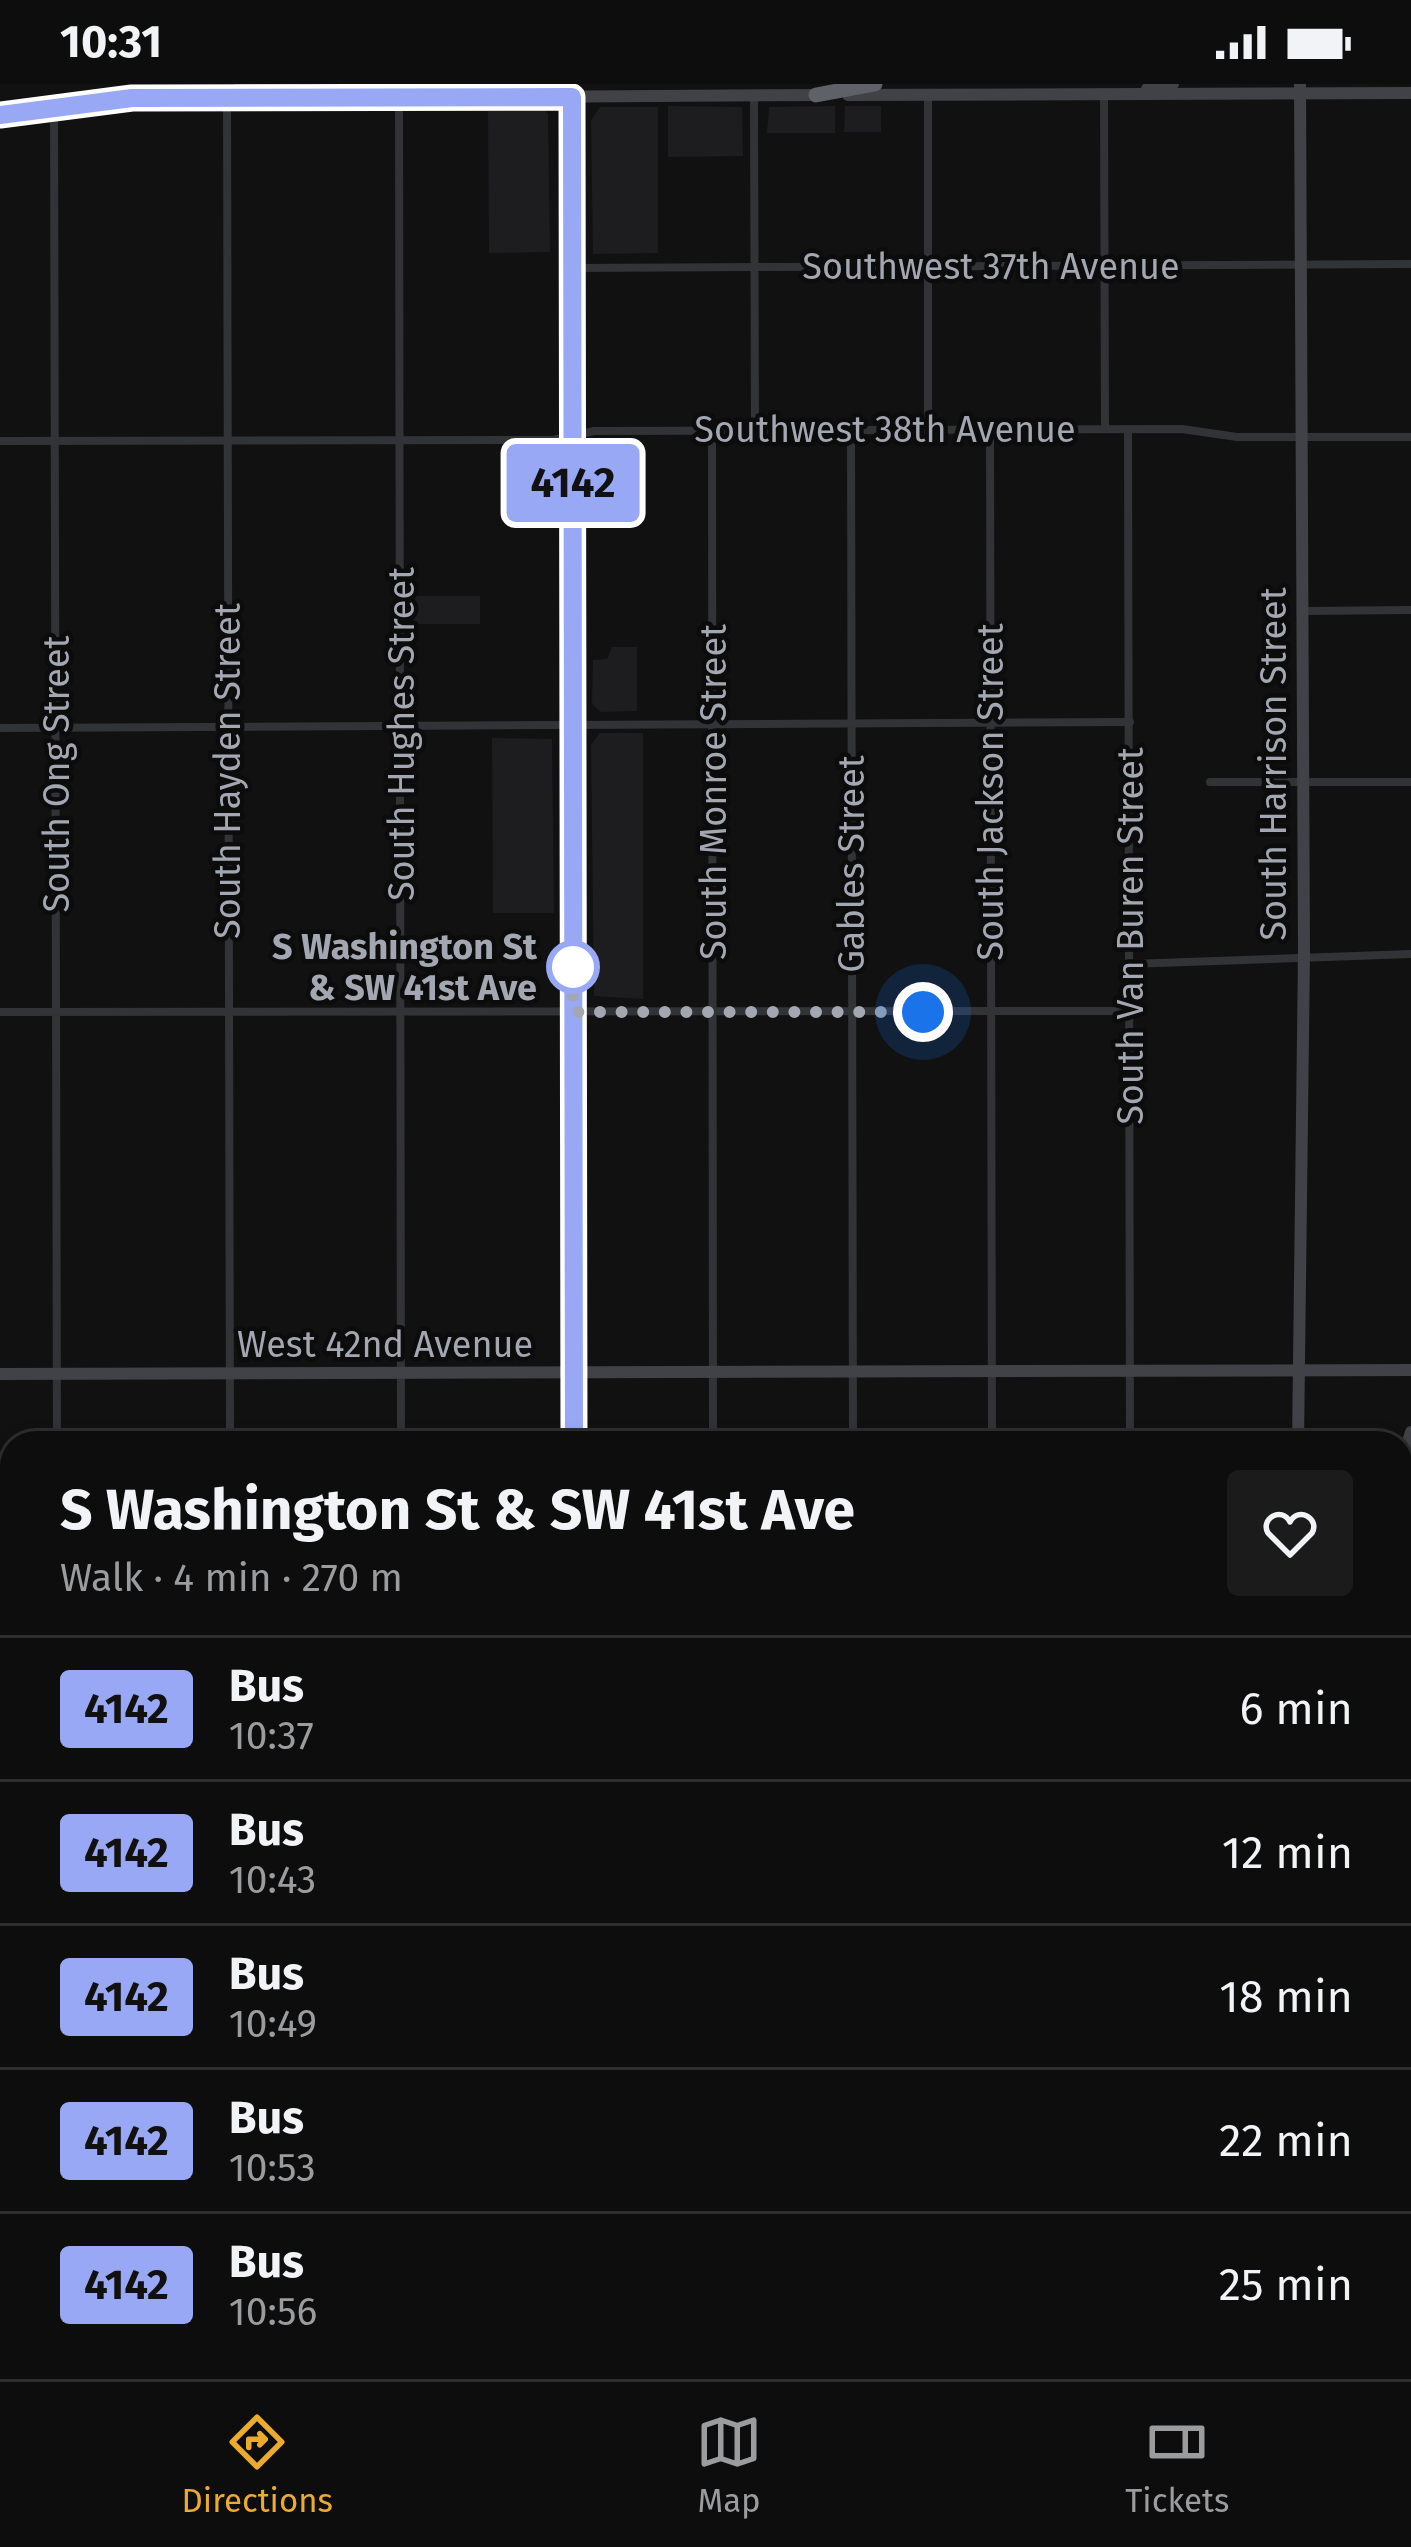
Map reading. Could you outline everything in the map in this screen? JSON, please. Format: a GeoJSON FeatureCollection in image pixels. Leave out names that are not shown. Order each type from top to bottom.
{"type":"FeatureCollection","features":[{"type":"Feature","properties":{"kind":"highway"},"geometry":{"type":"LineString","coordinates":[[242,84],[340,98]]}},
{"type":"Feature","properties":{"kind":"highway"},"geometry":{"type":"LineString","coordinates":[[816,95],[875,84]]}},
{"type":"Feature","properties":{"kind":"main road"},"geometry":{"type":"LineString","coordinates":[[516,97],[536,84]]}},
{"type":"Feature","properties":{"kind":"main road"},"geometry":{"type":"LineString","coordinates":[[604,84],[625,96]]}},
{"type":"Feature","properties":{"kind":"main road"},"geometry":{"type":"LineString","coordinates":[[1104,94],[1173,84]]}},
{"type":"Feature","properties":{"kind":"main road"},"geometry":{"type":"LineString","coordinates":[[0,115],[54,105],[516,97],[572,90],[625,96],[1104,94],[1208,89],[1411,93]]}},
{"type":"Feature","properties":{"kind":"main road","name":"South Harrison Street"},"geometry":{"type":"LineString","coordinates":[[1298,1431],[1304,954],[1300,89]]}},
{"type":"Feature","properties":{"kind":"main road"},"geometry":{"type":"LineString","coordinates":[[572,90],[574,1431]]}},
{"type":"Feature","properties":{"kind":"main road","name":"West 42nd Avenue"},"geometry":{"type":"LineString","coordinates":[[0,1374],[1411,1370]]}},
{"type":"Feature","properties":{"kind":"street"},"geometry":{"type":"LineString","coordinates":[[928,94],[928,429]]}},
{"type":"Feature","properties":{"kind":"street"},"geometry":{"type":"LineString","coordinates":[[1104,94],[1105,428]]}},
{"type":"Feature","properties":{"kind":"street"},"geometry":{"type":"LineString","coordinates":[[754,95],[755,429]]}},
{"type":"Feature","properties":{"kind":"street","name":"South Hughes Street"},"geometry":{"type":"LineString","coordinates":[[399,98],[401,1431]]}},
{"type":"Feature","properties":{"kind":"street","name":"South Hayden Street"},"geometry":{"type":"LineString","coordinates":[[227,99],[230,1431]]}},
{"type":"Feature","properties":{"kind":"street","name":"South Ong Street"},"geometry":{"type":"LineString","coordinates":[[54,105],[57,1431]]}},
{"type":"Feature","properties":{"kind":"street","name":"Southwest 37th Avenue"},"geometry":{"type":"LineString","coordinates":[[572,268],[1411,264]]}},
{"type":"Feature","properties":{"kind":"street","name":"Southwest 38th Avenue"},"geometry":{"type":"LineString","coordinates":[[0,441],[400,440],[574,436],[594,430],[1105,428],[1411,437]]}},
{"type":"Feature","properties":{"kind":"street","name":"Gables Street"},"geometry":{"type":"LineString","coordinates":[[851,429],[853,1431]]}},
{"type":"Feature","properties":{"kind":"street","name":"South Jackson Street"},"geometry":{"type":"LineString","coordinates":[[989,429],[992,1431]]}},
{"type":"Feature","properties":{"kind":"street","name":"South Van Buren Street"},"geometry":{"type":"LineString","coordinates":[[1128,429],[1130,1431]]}},
{"type":"Feature","properties":{"kind":"street","name":"South Monroe Street"},"geometry":{"type":"LineString","coordinates":[[712,430],[713,1431]]}},
{"type":"Feature","properties":{"kind":"street"},"geometry":{"type":"LineString","coordinates":[[1302,611],[1411,610]]}},
{"type":"Feature","properties":{"kind":"street"},"geometry":{"type":"LineString","coordinates":[[0,728],[1130,722]]}},
{"type":"Feature","properties":{"kind":"street"},"geometry":{"type":"LineString","coordinates":[[1210,782],[1411,782]]}},
{"type":"Feature","properties":{"kind":"street"},"geometry":{"type":"LineString","coordinates":[[1130,964],[1304,954],[1411,954]]}},
{"type":"Feature","properties":{"kind":"street"},"geometry":{"type":"LineString","coordinates":[[0,1012],[1129,1011]]}},
{"type":"Feature","properties":{"kind":"shaded area"},"geometry":{"type":"Polygon","coordinates":[[[668,106],[742,107],[743,156],[668,157],[668,106]]]}},
{"type":"Feature","properties":{"kind":"shaded area"},"geometry":{"type":"Polygon","coordinates":[[[835,106],[835,133],[767,133],[769,107],[835,106]]]}},
{"type":"Feature","properties":{"kind":"shaded area"},"geometry":{"type":"Polygon","coordinates":[[[845,106],[881,106],[881,132],[844,132],[845,106]]]}},
{"type":"Feature","properties":{"kind":"shaded area"},"geometry":{"type":"Polygon","coordinates":[[[600,107],[658,107],[658,253],[593,254],[591,120],[600,107]]]}},
{"type":"Feature","properties":{"kind":"shaded area"},"geometry":{"type":"Polygon","coordinates":[[[488,108],[542,108],[548,114],[550,252],[489,253],[488,108]]]}},
{"type":"Feature","properties":{"kind":"shaded area"},"geometry":{"type":"Polygon","coordinates":[[[414,596],[480,596],[480,624],[414,624],[414,596]]]}},
{"type":"Feature","properties":{"kind":"shaded area"},"geometry":{"type":"Polygon","coordinates":[[[612,647],[637,647],[637,711],[601,712],[592,704],[593,660],[607,659],[612,647]]]}},
{"type":"Feature","properties":{"kind":"shaded area"},"geometry":{"type":"Polygon","coordinates":[[[600,733],[643,733],[643,999],[594,996],[591,745],[600,733]]]}},
{"type":"Feature","properties":{"kind":"shaded area"},"geometry":{"type":"Polygon","coordinates":[[[492,738],[552,739],[554,913],[493,913],[492,738]]]}},
{"type":"Feature","properties":{"kind":"bus line","name":"4142"},"geometry":{"type":"LineString","coordinates":[[0,115],[88,100],[132,98],[572,97],[574,1431]]}},
{"type":"Feature","properties":{"kind":"place","name":"S Washington St & SW 41st Ave"},"geometry":{"type":"Point","coordinates":[573,967]}},
{"type":"Feature","properties":{"kind":"route"},"geometry":{"type":"LineString","coordinates":[[573,967],[573,949],[573,1012],[923,1012]]}}]}
